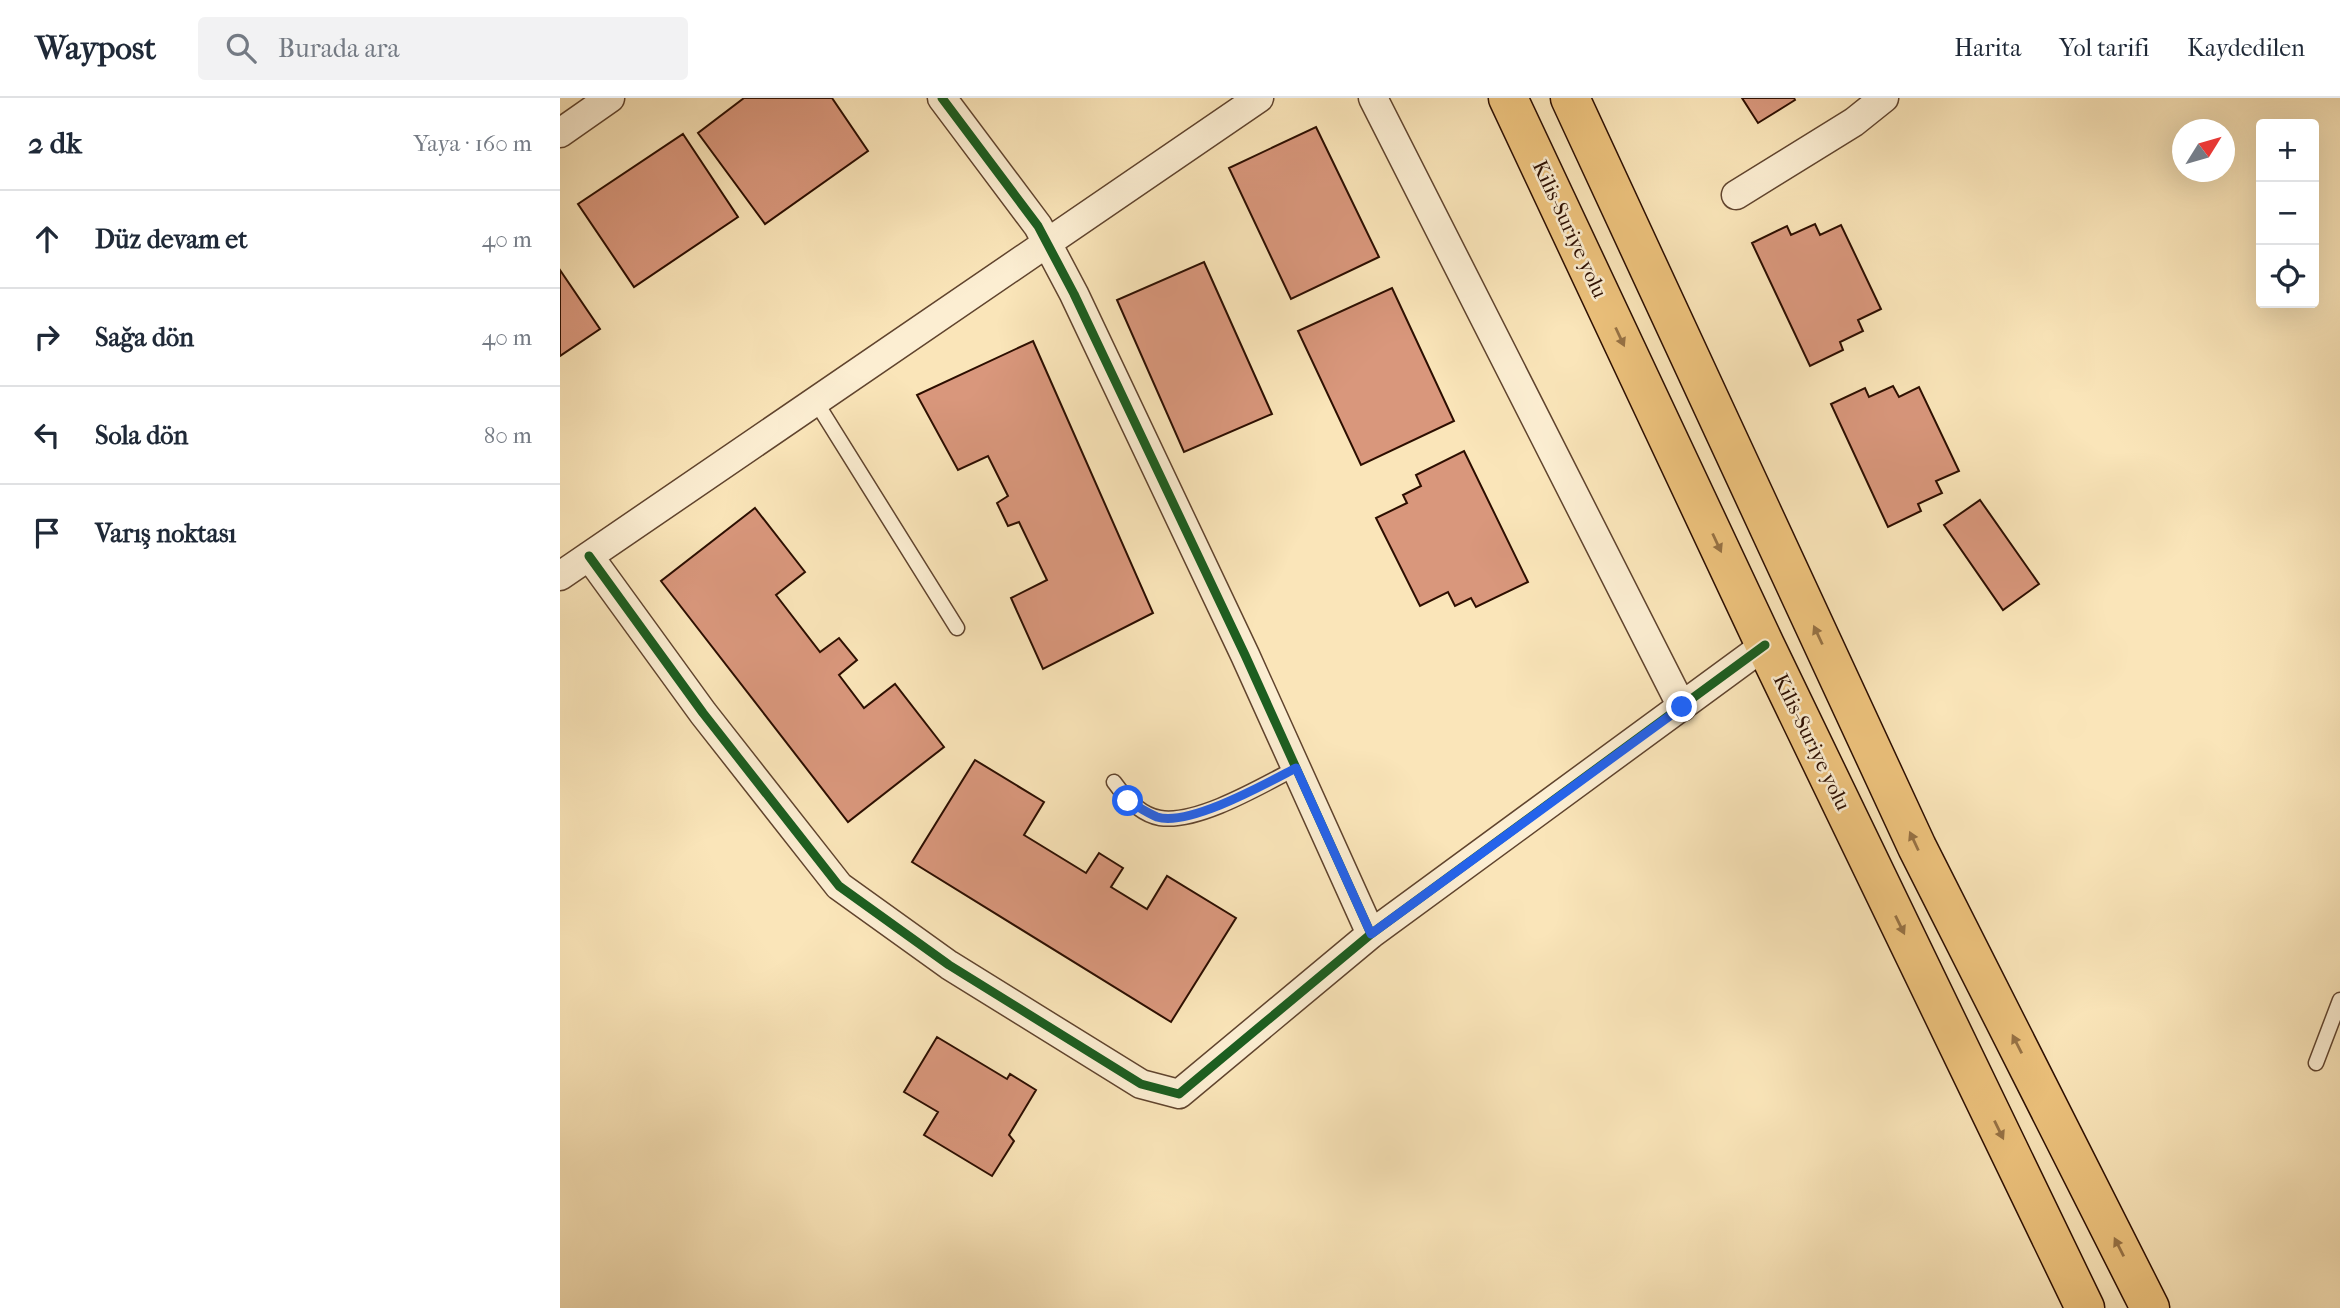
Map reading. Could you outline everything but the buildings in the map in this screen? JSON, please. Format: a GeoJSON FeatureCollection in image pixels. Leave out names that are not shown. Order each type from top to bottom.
{"type":"FeatureCollection","features":[{"type":"Feature","properties":{"kind":"highway","name":"Kilis-Suriye yolu"},"geometry":{"type":"LineString","coordinates":[[1508,98],[1765,645],[2085,1308]]}},
{"type":"Feature","properties":{"kind":"highway"},"geometry":{"type":"LineString","coordinates":[[1570,98],[1917,847],[2150,1308]]}},
{"type":"Feature","properties":{"kind":"street"},"geometry":{"type":"LineString","coordinates":[[560,133],[610,98]]}},
{"type":"Feature","properties":{"kind":"street"},"geometry":{"type":"LineString","coordinates":[[942,98],[1038,226],[1048,244],[1296,768],[1371,934]]}},
{"type":"Feature","properties":{"kind":"street"},"geometry":{"type":"LineString","coordinates":[[560,576],[1259,98]]}},
{"type":"Feature","properties":{"kind":"street"},"geometry":{"type":"LineString","coordinates":[[1373,98],[1682,707]]}},
{"type":"Feature","properties":{"kind":"street"},"geometry":{"type":"LineString","coordinates":[[1736,195],[1854,121],[1884,98]]}},
{"type":"Feature","properties":{"kind":"street"},"geometry":{"type":"LineString","coordinates":[[589,556],[703,713],[839,887],[949,965],[1141,1084],[1179,1094],[1371,934],[1765,645]]}},
{"type":"Feature","properties":{"kind":"lane"},"geometry":{"type":"LineString","coordinates":[[816,402],[957,628]]}},
{"type":"Feature","properties":{"kind":"lane"},"geometry":{"type":"LineString","coordinates":[[1114,782],[1128,801],[1159,818],[1198,813],[1240,797],[1296,768]]}},
{"type":"Feature","properties":{"kind":"lane"},"geometry":{"type":"LineString","coordinates":[[2316,1063],[2340,1000]]}},
{"type":"Feature","properties":{"kind":"cycle path"},"geometry":{"type":"LineString","coordinates":[[942,98],[1038,226],[1074,294],[1245,655],[1371,934]]}},
{"type":"Feature","properties":{"kind":"cycle path"},"geometry":{"type":"LineString","coordinates":[[589,556],[703,713],[839,886],[949,965],[1141,1084],[1179,1094],[1371,934],[1765,645]]}},
{"type":"Feature","properties":{"kind":"route"},"geometry":{"type":"LineString","coordinates":[[1128,801],[1159,818],[1198,813],[1240,797],[1296,768],[1371,934],[1474,862],[1682,707]]}}]}
